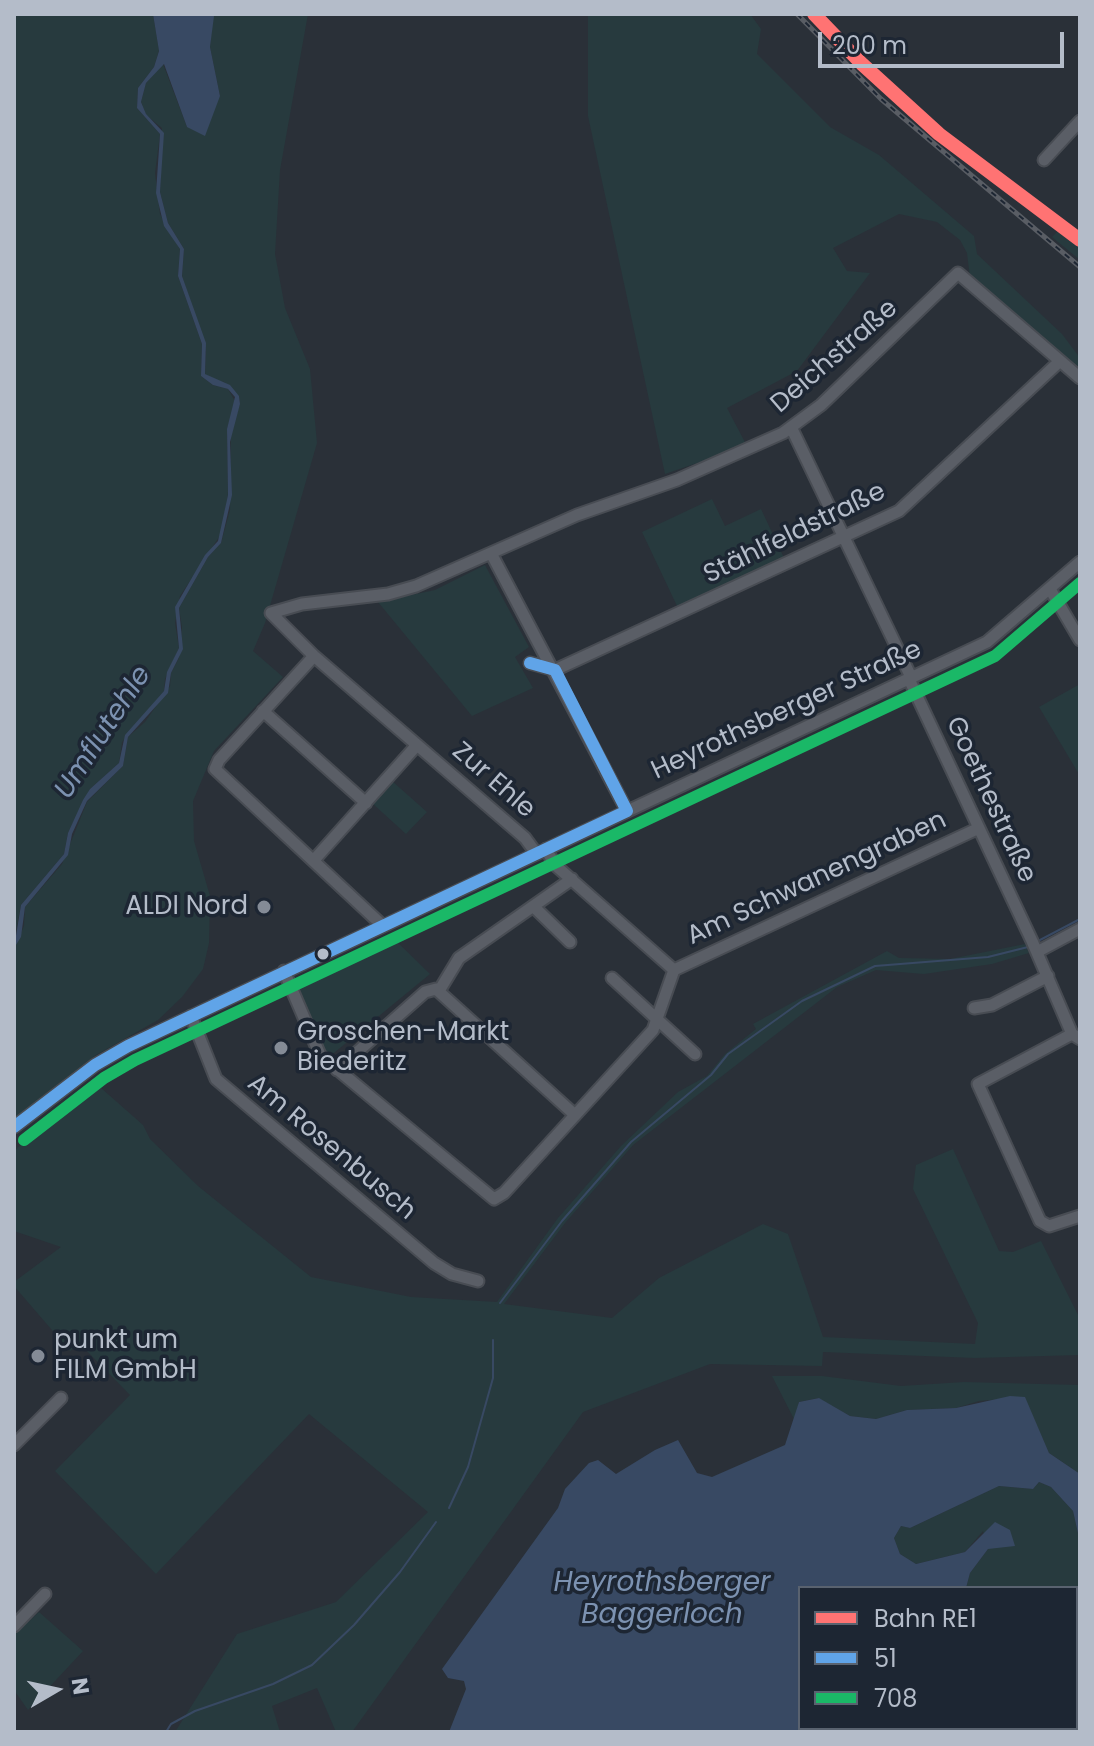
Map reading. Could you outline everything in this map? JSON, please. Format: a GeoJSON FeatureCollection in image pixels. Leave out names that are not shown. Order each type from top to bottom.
{"type":"FeatureCollection","features":[{"type":"Feature","properties":{"kind":"street"},"geometry":{"type":"LineString","coordinates":[[1044,160],[1080,121]]}},
{"type":"Feature","properties":{"kind":"street","name":"Deichstraße"},"geometry":{"type":"LineString","coordinates":[[271,613],[302,604],[400,591],[492,555],[577,515],[727,460],[791,427],[821,405],[958,273],[1080,378]]}},
{"type":"Feature","properties":{"kind":"street","name":"Stählfeldstraße"},"geometry":{"type":"LineString","coordinates":[[555,670],[899,511],[1060,361]]}},
{"type":"Feature","properties":{"kind":"street","name":"Goethestraße"},"geometry":{"type":"LineString","coordinates":[[791,427],[1076,1037]]}},
{"type":"Feature","properties":{"kind":"street"},"geometry":{"type":"LineString","coordinates":[[492,555],[627,811]]}},
{"type":"Feature","properties":{"kind":"street","name":"Heyrothsberger Straße"},"geometry":{"type":"LineString","coordinates":[[14,1127],[113,1054],[993,639],[1080,562]]}},
{"type":"Feature","properties":{"kind":"street"},"geometry":{"type":"LineString","coordinates":[[1050,589],[1080,640]]}},
{"type":"Feature","properties":{"kind":"street","name":"Zur Ehle"},"geometry":{"type":"LineString","coordinates":[[271,613],[314,656],[674,970]]}},
{"type":"Feature","properties":{"kind":"street"},"geometry":{"type":"LineString","coordinates":[[314,656],[219,760],[215,769],[383,926]]}},
{"type":"Feature","properties":{"kind":"street"},"geometry":{"type":"LineString","coordinates":[[530,663],[555,670]]}},
{"type":"Feature","properties":{"kind":"street"},"geometry":{"type":"LineString","coordinates":[[263,711],[366,803]]}},
{"type":"Feature","properties":{"kind":"street","name":"Zur Ehle"},"geometry":{"type":"LineString","coordinates":[[314,860],[417,745]]}},
{"type":"Feature","properties":{"kind":"street","name":"Am Schwanengraben"},"geometry":{"type":"LineString","coordinates":[[674,970],[979,828]]}},
{"type":"Feature","properties":{"kind":"street"},"geometry":{"type":"LineString","coordinates":[[439,991],[459,958],[572,879]]}},
{"type":"Feature","properties":{"kind":"street"},"geometry":{"type":"LineString","coordinates":[[534,907],[570,942]]}},
{"type":"Feature","properties":{"kind":"street"},"geometry":{"type":"LineString","coordinates":[[1035,946],[1080,929]]}},
{"type":"Feature","properties":{"kind":"street"},"geometry":{"type":"LineString","coordinates":[[284,971],[316,1049],[337,1070],[494,1199],[504,1193],[653,1030],[674,970]]}},
{"type":"Feature","properties":{"kind":"street"},"geometry":{"type":"LineString","coordinates":[[974,1008],[992,1005],[1048,976]]}},
{"type":"Feature","properties":{"kind":"street"},"geometry":{"type":"LineString","coordinates":[[612,978],[695,1054]]}},
{"type":"Feature","properties":{"kind":"street"},"geometry":{"type":"LineString","coordinates":[[337,1070],[426,991],[439,991],[575,1115]]}},
{"type":"Feature","properties":{"kind":"street","name":"Am Rosenbusch"},"geometry":{"type":"LineString","coordinates":[[191,1016],[216,1079],[434,1263],[452,1274],[478,1281]]}},
{"type":"Feature","properties":{"kind":"street"},"geometry":{"type":"LineString","coordinates":[[1076,1037],[978,1084],[1040,1221],[1049,1226],[1080,1217]]}},
{"type":"Feature","properties":{"kind":"street"},"geometry":{"type":"LineString","coordinates":[[14,1445],[61,1398]]}},
{"type":"Feature","properties":{"kind":"street"},"geometry":{"type":"LineString","coordinates":[[14,1626],[45,1594]]}},
{"type":"Feature","properties":{"kind":"green space"},"geometry":{"type":"Polygon","coordinates":[[[14,14],[153,14],[159,50],[154,67],[138,88],[137,108],[160,134],[155,173],[160,214],[180,249],[178,276],[202,344],[201,376],[213,385],[228,389],[236,403],[227,429],[228,495],[221,534],[180,596],[175,623],[179,648],[165,679],[164,691],[122,742],[119,763],[90,789],[68,833],[64,854],[21,905],[14,941],[14,14]]]}},
{"type":"Feature","properties":{"kind":"green space"},"geometry":{"type":"Polygon","coordinates":[[[213,14],[308,14],[280,170],[275,254],[285,308],[310,369],[317,443],[265,623],[253,651],[283,677],[214,751],[193,801],[194,841],[210,896],[209,943],[203,969],[182,997],[158,1020],[96,1055],[14,1118],[14,948],[24,926],[25,907],[62,864],[87,802],[123,766],[128,737],[145,722],[170,686],[171,673],[179,658],[182,627],[179,608],[208,557],[221,543],[230,510],[231,430],[240,404],[239,396],[224,382],[214,381],[205,374],[206,350],[182,276],[184,249],[168,223],[160,192],[162,128],[146,115],[141,102],[146,83],[163,64],[187,127],[220,96],[210,47],[213,14]]]}},
{"type":"Feature","properties":{"kind":"green space"},"geometry":{"type":"Polygon","coordinates":[[[588,14],[750,14],[761,29],[757,54],[830,127],[879,155],[974,236],[977,254],[1062,334],[1080,358],[1080,373],[970,277],[967,253],[960,240],[937,222],[899,214],[833,248],[847,271],[870,273],[797,371],[727,408],[747,446],[665,474],[588,116],[588,14]]]}},
{"type":"Feature","properties":{"kind":"green space"},"geometry":{"type":"Polygon","coordinates":[[[1058,231],[1080,247],[1080,260],[1052,237],[1058,231]]]}},
{"type":"Feature","properties":{"kind":"green space"},"geometry":{"type":"Polygon","coordinates":[[[712,499],[725,526],[761,509],[784,558],[678,608],[642,532],[712,499]]]}},
{"type":"Feature","properties":{"kind":"green space"},"geometry":{"type":"Polygon","coordinates":[[[485,565],[529,647],[515,657],[533,688],[472,716],[378,602],[435,590],[485,565]]]}},
{"type":"Feature","properties":{"kind":"green space"},"geometry":{"type":"Polygon","coordinates":[[[1080,684],[1080,776],[1039,707],[1080,684]]]}},
{"type":"Feature","properties":{"kind":"green space"},"geometry":{"type":"Polygon","coordinates":[[[392,781],[427,812],[406,834],[372,803],[392,781]]]}},
{"type":"Feature","properties":{"kind":"green space"},"geometry":{"type":"Polygon","coordinates":[[[389,934],[430,974],[329,1057],[320,1043],[295,978],[389,934]]]}},
{"type":"Feature","properties":{"kind":"green space"},"geometry":{"type":"Polygon","coordinates":[[[1025,944],[1029,953],[992,964],[924,974],[876,970],[837,987],[633,1145],[565,1223],[504,1304],[612,1318],[659,1278],[763,1224],[788,1234],[823,1337],[975,1344],[978,1323],[913,1189],[916,1165],[953,1149],[999,1251],[1013,1252],[1041,1241],[1080,1319],[1080,1355],[975,1358],[823,1352],[822,1366],[710,1364],[583,1412],[352,1732],[336,1732],[317,1688],[272,1706],[280,1732],[175,1732],[237,1634],[336,1602],[428,1512],[309,1414],[156,1574],[55,1471],[130,1395],[80,1344],[70,1351],[14,1286],[14,1282],[61,1247],[14,1231],[14,1151],[92,1080],[143,1125],[150,1139],[198,1186],[311,1277],[411,1297],[497,1302],[558,1218],[621,1146],[678,1092],[707,1076],[725,1054],[756,1029],[753,1024],[887,951],[899,958],[950,959],[1025,944]]]}},
{"type":"Feature","properties":{"kind":"green space"},"geometry":{"type":"Polygon","coordinates":[[[772,1376],[822,1376],[901,1386],[964,1382],[1080,1385],[1080,1474],[1049,1453],[1024,1397],[979,1401],[956,1408],[907,1410],[876,1419],[850,1416],[818,1398],[799,1402],[795,1421],[772,1376]]]}},
{"type":"Feature","properties":{"kind":"green space"},"geometry":{"type":"Polygon","coordinates":[[[1039,1482],[1051,1487],[1073,1511],[1080,1542],[1080,1592],[1078,1586],[967,1586],[970,1573],[988,1549],[983,1531],[965,1552],[916,1564],[900,1554],[894,1538],[901,1526],[910,1528],[999,1486],[1033,1489],[1039,1482]]]}},
{"type":"Feature","properties":{"kind":"green space"},"geometry":{"type":"Polygon","coordinates":[[[39,1612],[83,1651],[28,1710],[14,1690],[14,1635],[39,1612]]]}},
{"type":"Feature","properties":{"kind":"green space"},"geometry":{"type":"Polygon","coordinates":[[[1080,1613],[1080,1732],[987,1732],[1078,1730],[1080,1613]]]}},
{"type":"Feature","properties":{"kind":"water"},"geometry":{"type":"Polygon","coordinates":[[[153,14],[214,16],[210,47],[220,96],[205,136],[187,127],[164,64],[146,83],[141,102],[146,114],[164,133],[160,192],[168,223],[184,249],[182,276],[206,343],[205,374],[230,385],[239,396],[240,404],[230,442],[232,495],[221,543],[208,557],[179,608],[183,649],[171,673],[168,693],[128,737],[123,766],[87,801],[72,834],[68,855],[25,907],[21,937],[14,948],[21,905],[64,854],[68,833],[83,800],[90,789],[119,763],[125,735],[164,691],[167,672],[179,648],[175,607],[205,555],[218,541],[228,495],[227,429],[235,397],[228,389],[213,385],[201,376],[202,344],[178,276],[180,249],[164,226],[156,193],[160,134],[137,108],[138,88],[154,67],[159,51],[153,14]]]}},
{"type":"Feature","properties":{"kind":"water","name":"Heyrothsberger Baggerloch"},"geometry":{"type":"Polygon","coordinates":[[[1010,1396],[1025,1397],[1049,1453],[1080,1474],[1080,1542],[1073,1511],[1051,1487],[1039,1482],[1033,1489],[999,1486],[910,1528],[901,1526],[894,1538],[900,1554],[916,1564],[965,1552],[995,1522],[1010,1530],[1015,1546],[988,1549],[970,1573],[967,1586],[798,1586],[798,1730],[989,1730],[987,1732],[449,1732],[466,1689],[464,1681],[448,1678],[442,1669],[558,1508],[565,1489],[589,1463],[598,1460],[616,1474],[678,1440],[697,1473],[712,1477],[785,1445],[799,1402],[819,1398],[850,1416],[876,1419],[907,1410],[956,1408],[1010,1396]]]}},
{"type":"Feature","properties":{"kind":"waterway"},"geometry":{"type":"LineString","coordinates":[[1040,940],[1080,919]]}},
{"type":"Feature","properties":{"kind":"waterway"},"geometry":{"type":"LineString","coordinates":[[500,1303],[562,1221],[631,1142],[711,1075],[728,1054],[802,1001],[875,966],[988,957],[1028,947]]}},
{"type":"Feature","properties":{"kind":"waterway"},"geometry":{"type":"LineString","coordinates":[[449,1508],[468,1467],[493,1378],[493,1340]]}},
{"type":"Feature","properties":{"kind":"waterway"},"geometry":{"type":"LineString","coordinates":[[166,1732],[171,1724],[195,1711],[273,1684],[312,1665],[354,1625],[400,1572],[436,1522]]}},
{"type":"Feature","properties":{"kind":"railway"},"geometry":{"type":"LineString","coordinates":[[797,14],[881,99],[1080,267]]}},
{"type":"Feature","properties":{"kind":"rail line","name":"RE1"},"geometry":{"type":"LineString","coordinates":[[814,14],[862,64],[939,134],[1080,240]]}},
{"type":"Feature","properties":{"kind":"transit line","name":"708"},"geometry":{"type":"LineString","coordinates":[[24,1140],[104,1078],[135,1060],[995,656],[1080,583]]}},
{"type":"Feature","properties":{"kind":"transit line","name":"51"},"geometry":{"type":"LineString","coordinates":[[530,663],[555,670],[627,811]]}},
{"type":"Feature","properties":{"kind":"transit line","name":"51"},"geometry":{"type":"LineString","coordinates":[[14,1127],[95,1065],[128,1046],[627,811]]}},
{"type":"Feature","properties":{"kind":"place","name":"ALDI Nord"},"geometry":{"type":"Point","coordinates":[264,907]}},
{"type":"Feature","properties":{"kind":"place","name":"Groschen-Markt Biederitz"},"geometry":{"type":"Point","coordinates":[281,1048]}},
{"type":"Feature","properties":{"kind":"place","name":"punkt um FILM GmbH"},"geometry":{"type":"Point","coordinates":[38,1356]}},
{"type":"Feature","properties":{"kind":"water label","name":"Umflutehle"},"geometry":{"type":"Point","coordinates":[104,733]}}]}
